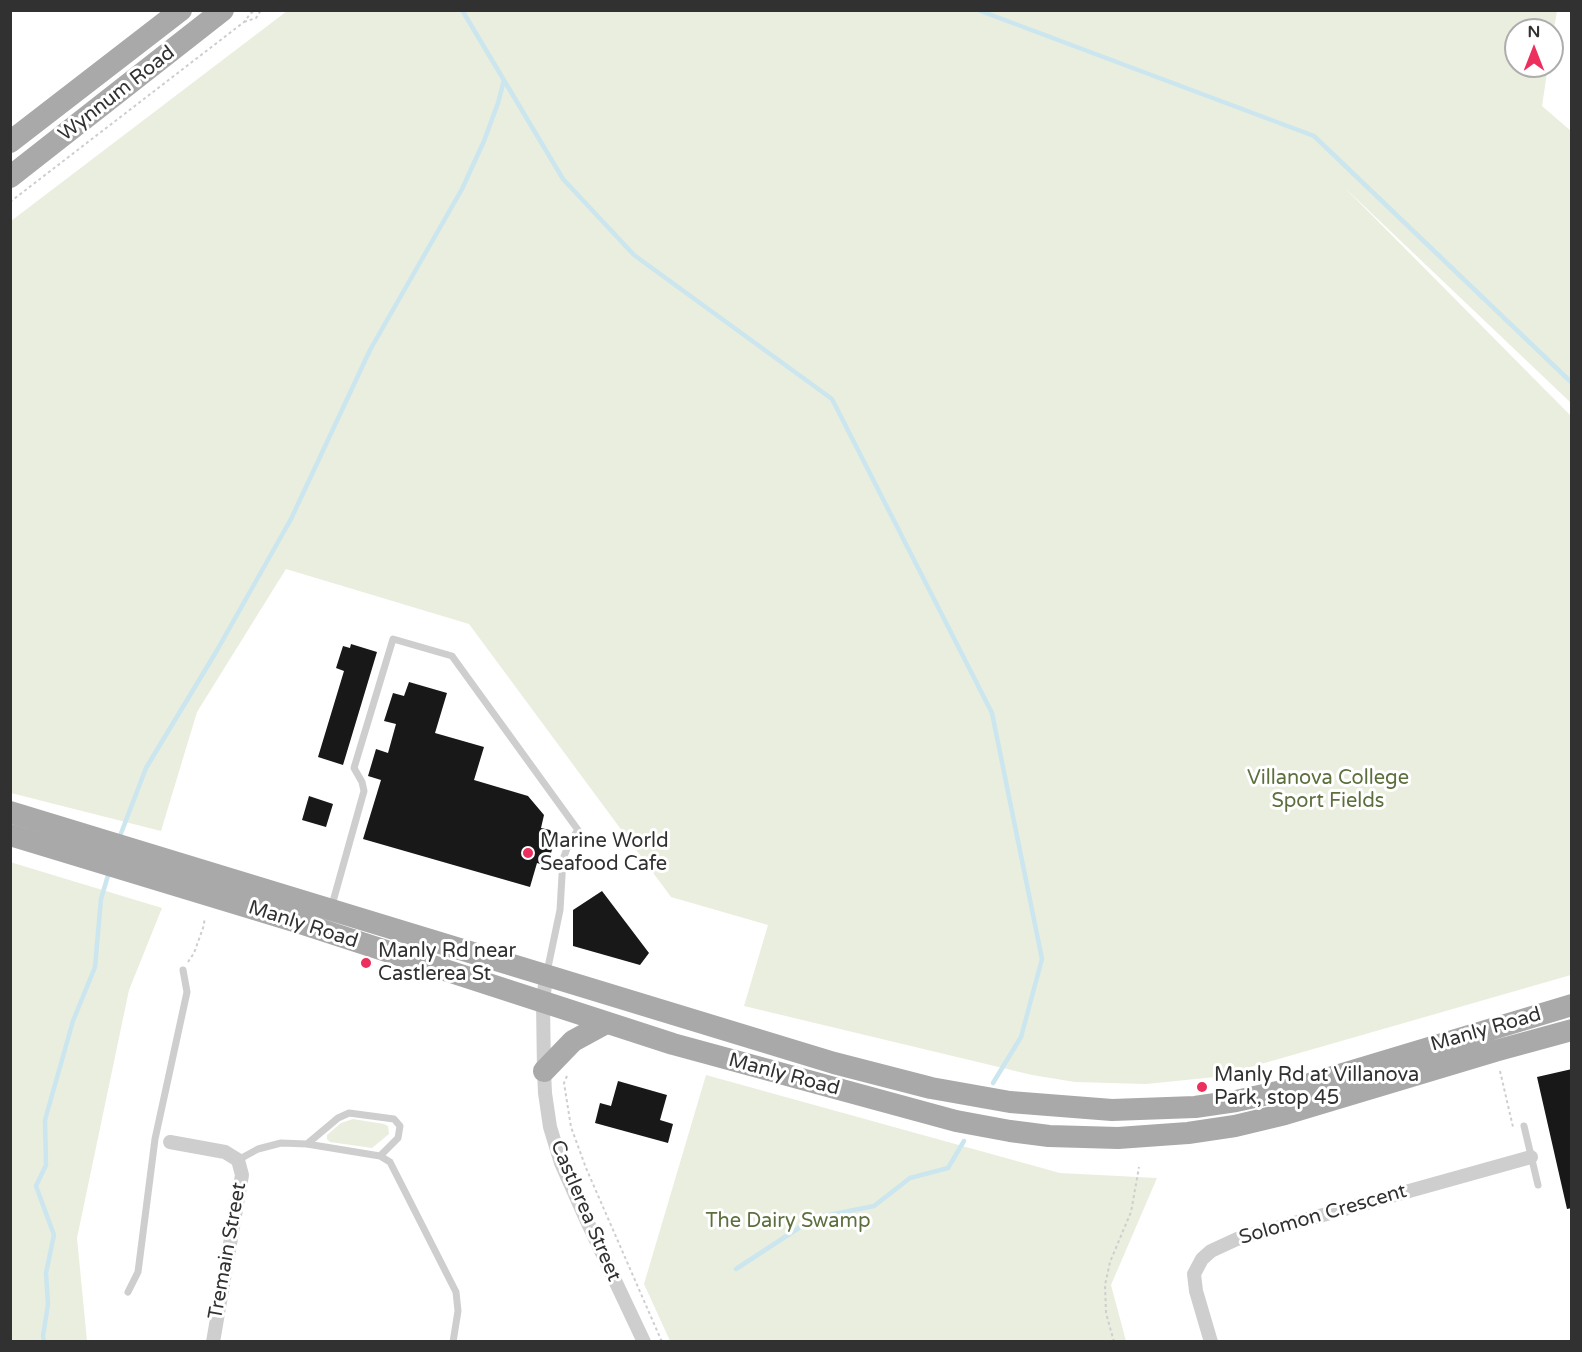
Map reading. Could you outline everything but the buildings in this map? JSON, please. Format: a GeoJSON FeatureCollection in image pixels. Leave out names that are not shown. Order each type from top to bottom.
{"type":"FeatureCollection","features":[{"type":"Feature","properties":{"kind":"main road","name":"Wynnum Road"},"geometry":{"type":"LineString","coordinates":[[10,142],[181,10]]}},
{"type":"Feature","properties":{"kind":"main road","name":"Wynnum Road"},"geometry":{"type":"LineString","coordinates":[[10,177],[223,10]]}},
{"type":"Feature","properties":{"kind":"main road","name":"Manly Road"},"geometry":{"type":"LineString","coordinates":[[10,812],[890,1079],[973,1097],[1010,1102],[1112,1110],[1195,1107],[1270,1095],[1572,1005]]}},
{"type":"Feature","properties":{"kind":"main road","name":"Manly Road"},"geometry":{"type":"LineString","coordinates":[[10,835],[297,922],[543,1003],[711,1055],[956,1121],[1010,1131],[1081,1138],[1151,1137],[1235,1126],[1285,1114],[1572,1030]]}},
{"type":"Feature","properties":{"kind":"main road"},"geometry":{"type":"LineString","coordinates":[[544,1071],[573,1041],[606,1023]]}},
{"type":"Feature","properties":{"kind":"street","name":"Castlerea Street"},"geometry":{"type":"LineString","coordinates":[[546,975],[543,1003],[544,1071],[549,1119],[561,1163],[644,1341]]}},
{"type":"Feature","properties":{"kind":"street","name":"Tremain Street"},"geometry":{"type":"LineString","coordinates":[[170,1142],[225,1152],[238,1160],[242,1175],[213,1341]]}},
{"type":"Feature","properties":{"kind":"street","name":"Solomon Crescent"},"geometry":{"type":"LineString","coordinates":[[1211,1341],[1196,1292],[1194,1274],[1202,1259],[1211,1251],[1237,1239],[1531,1157]]}},
{"type":"Feature","properties":{"kind":"lane"},"geometry":{"type":"LineString","coordinates":[[331,910],[364,791],[354,768],[393,639],[452,656],[578,830],[562,859],[560,910],[546,975]]}},
{"type":"Feature","properties":{"kind":"lane"},"geometry":{"type":"LineString","coordinates":[[128,1292],[138,1272],[155,1138],[187,992],[183,970]]}},
{"type":"Feature","properties":{"kind":"lane"},"geometry":{"type":"LineString","coordinates":[[307,1144],[338,1118],[349,1113],[394,1119],[400,1126],[398,1138],[380,1156]]}},
{"type":"Feature","properties":{"kind":"lane"},"geometry":{"type":"LineString","coordinates":[[1524,1126],[1538,1185]]}},
{"type":"Feature","properties":{"kind":"lane"},"geometry":{"type":"LineString","coordinates":[[155,1138],[170,1142]]}},
{"type":"Feature","properties":{"kind":"lane"},"geometry":{"type":"LineString","coordinates":[[238,1160],[258,1149],[281,1143],[307,1144],[380,1156],[390,1162],[456,1292],[458,1311],[453,1341]]}},
{"type":"Feature","properties":{"kind":"path"},"geometry":{"type":"LineString","coordinates":[[244,22],[256,18],[259,10]]}},
{"type":"Feature","properties":{"kind":"path"},"geometry":{"type":"LineString","coordinates":[[10,202],[244,22],[251,13],[259,10]]}},
{"type":"Feature","properties":{"kind":"path"},"geometry":{"type":"LineString","coordinates":[[183,970],[194,953],[205,918]]}},
{"type":"Feature","properties":{"kind":"path"},"geometry":{"type":"LineString","coordinates":[[1500,1071],[1512,1126]]}},
{"type":"Feature","properties":{"kind":"path"},"geometry":{"type":"LineString","coordinates":[[568,1072],[564,1083],[571,1127],[586,1168],[662,1341]]}},
{"type":"Feature","properties":{"kind":"path"},"geometry":{"type":"LineString","coordinates":[[1114,1341],[1106,1313],[1105,1285],[1110,1262],[1131,1212],[1139,1167]]}},
{"type":"Feature","properties":{"kind":"green space","name":"Villanova College Sport Fields"},"geometry":{"type":"Polygon","coordinates":[[[287,11],[1557,11],[1556,18],[1504,18],[1504,78],[1546,78],[1542,106],[1571,131],[1571,403],[1344,187],[1571,416],[1571,975],[1216,1077],[1146,1084],[1075,1082],[1032,1075],[744,1006],[768,925],[671,897],[469,624],[286,569],[197,712],[161,831],[11,793],[11,221],[287,11]]]}},
{"type":"Feature","properties":{"kind":"green space"},"geometry":{"type":"Polygon","coordinates":[[[10,862],[162,908],[129,990],[77,1238],[87,1341],[11,1341],[10,862]]]}},
{"type":"Feature","properties":{"kind":"green space","name":"The Dairy Swamp"},"geometry":{"type":"Polygon","coordinates":[[[706,1075],[1060,1173],[1157,1178],[1111,1285],[1126,1341],[670,1341],[644,1284],[706,1075]]]}},
{"type":"Feature","properties":{"kind":"green space"},"geometry":{"type":"Polygon","coordinates":[[[353,1119],[384,1124],[388,1126],[389,1134],[372,1148],[330,1142],[327,1139],[327,1135],[341,1123],[353,1119]]]}},
{"type":"Feature","properties":{"kind":"waterway"},"geometry":{"type":"LineString","coordinates":[[462,10],[563,179],[634,255],[832,399],[992,713],[1042,959],[1021,1037],[993,1083]]}},
{"type":"Feature","properties":{"kind":"waterway"},"geometry":{"type":"LineString","coordinates":[[978,10],[1314,136],[1572,383]]}},
{"type":"Feature","properties":{"kind":"waterway"},"geometry":{"type":"LineString","coordinates":[[120,836],[146,768],[216,652],[291,519],[370,350],[462,189],[484,141],[504,80]]}},
{"type":"Feature","properties":{"kind":"waterway"},"geometry":{"type":"LineString","coordinates":[[44,1342],[48,1304],[46,1273],[54,1235],[36,1186],[46,1165],[45,1120],[73,1021],[95,967],[101,899],[109,872]]}},
{"type":"Feature","properties":{"kind":"waterway"},"geometry":{"type":"LineString","coordinates":[[736,1269],[814,1218],[874,1206],[910,1178],[948,1168],[964,1141]]}},
{"type":"Feature","properties":{"kind":"place","name":"Marine World Seafood Cafe"},"geometry":{"type":"Point","coordinates":[528,853]}},
{"type":"Feature","properties":{"kind":"place","name":"Manly Rd near Castlerea St"},"geometry":{"type":"Point","coordinates":[366,963]}},
{"type":"Feature","properties":{"kind":"place","name":"Manly Rd at Villanova Park, stop 45"},"geometry":{"type":"Point","coordinates":[1202,1087]}}]}
